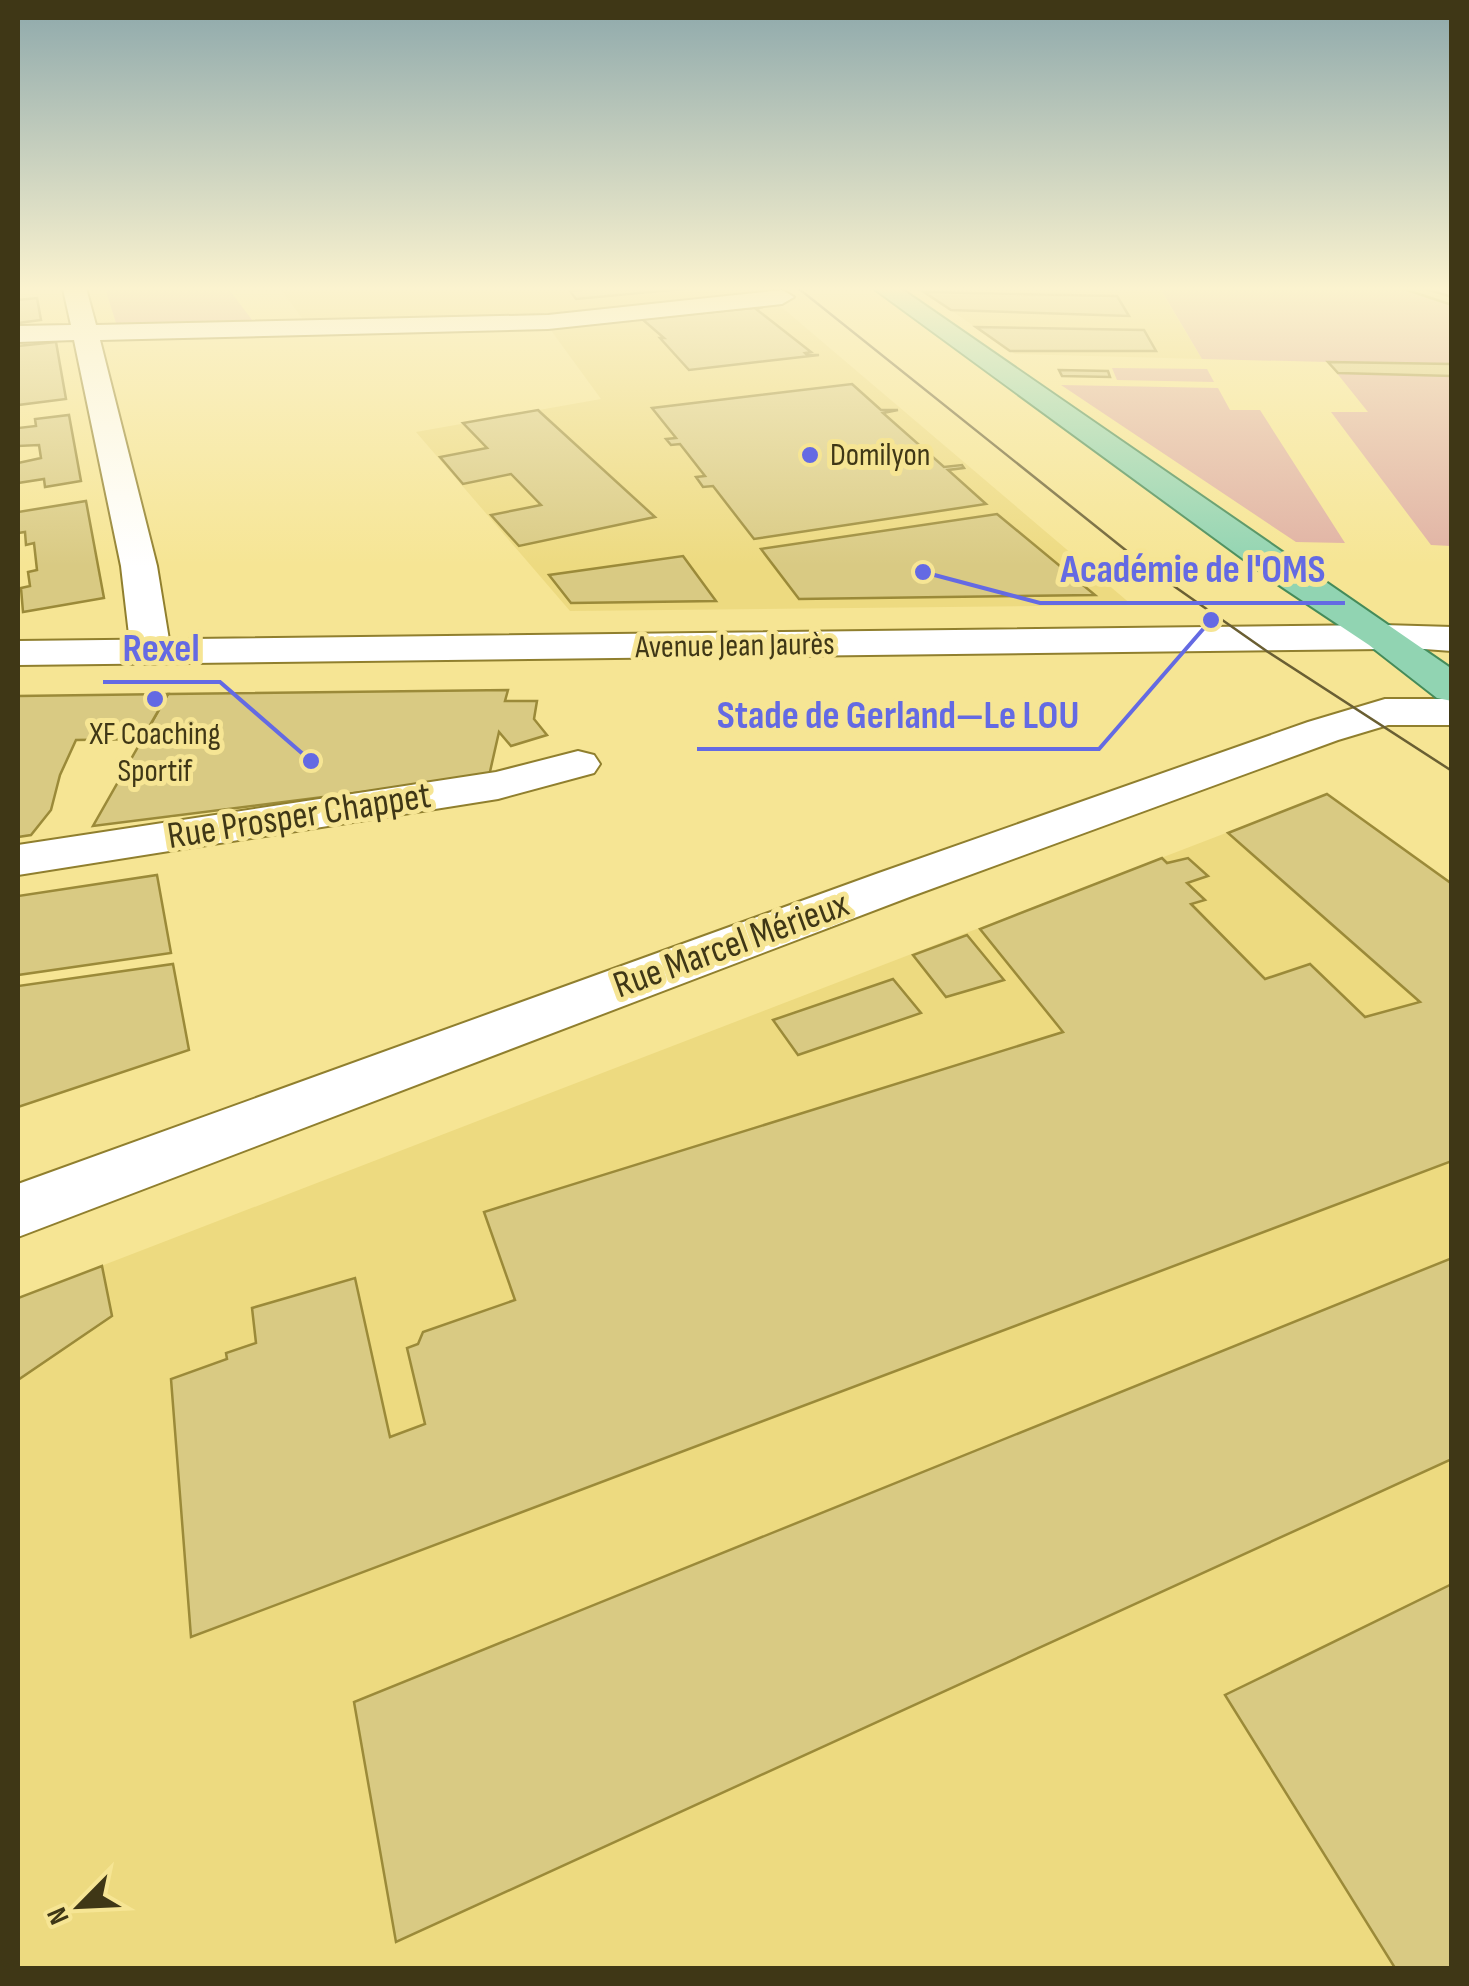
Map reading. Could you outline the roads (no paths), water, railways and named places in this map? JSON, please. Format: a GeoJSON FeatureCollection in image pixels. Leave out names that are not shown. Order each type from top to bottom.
{"type":"FeatureCollection","features":[{"type":"Feature","properties":{"kind":"main road"},"geometry":{"type":"LineString","coordinates":[[1017,381],[1452,689]]}},
{"type":"Feature","properties":{"kind":"street"},"geometry":{"type":"LineString","coordinates":[[96,381],[139,566],[150,652]]}},
{"type":"Feature","properties":{"kind":"street","name":"Avenue Jean Jaurès"},"geometry":{"type":"LineString","coordinates":[[18,653],[1452,638]]}},
{"type":"Feature","properties":{"kind":"street","name":"Rue Marcel Mérieux"},"geometry":{"type":"LineString","coordinates":[[18,1211],[857,898],[1323,731],[1385,712],[1452,712]]}},
{"type":"Feature","properties":{"kind":"street","name":"Rue Prosper Chappet"},"geometry":{"type":"LineString","coordinates":[[18,860],[498,785],[578,764]]}},
{"type":"Feature","properties":{"kind":"tram line"},"geometry":{"type":"LineString","coordinates":[[914,381],[1148,568],[1268,652],[1452,771]]}},
{"type":"Feature","properties":{"kind":"place","name":"Domilyon"},"geometry":{"type":"Point","coordinates":[810,455]}},
{"type":"Feature","properties":{"kind":"place","name":"Académie de l'OMS"},"geometry":{"type":"Point","coordinates":[923,572]}},
{"type":"Feature","properties":{"kind":"place","name":"Stade de Gerland—Le LOU"},"geometry":{"type":"Point","coordinates":[1211,620]}},
{"type":"Feature","properties":{"kind":"place","name":"XF Coaching Sportif"},"geometry":{"type":"Point","coordinates":[155,699]}},
{"type":"Feature","properties":{"kind":"place","name":"Rexel"},"geometry":{"type":"Point","coordinates":[311,761]}}]}
